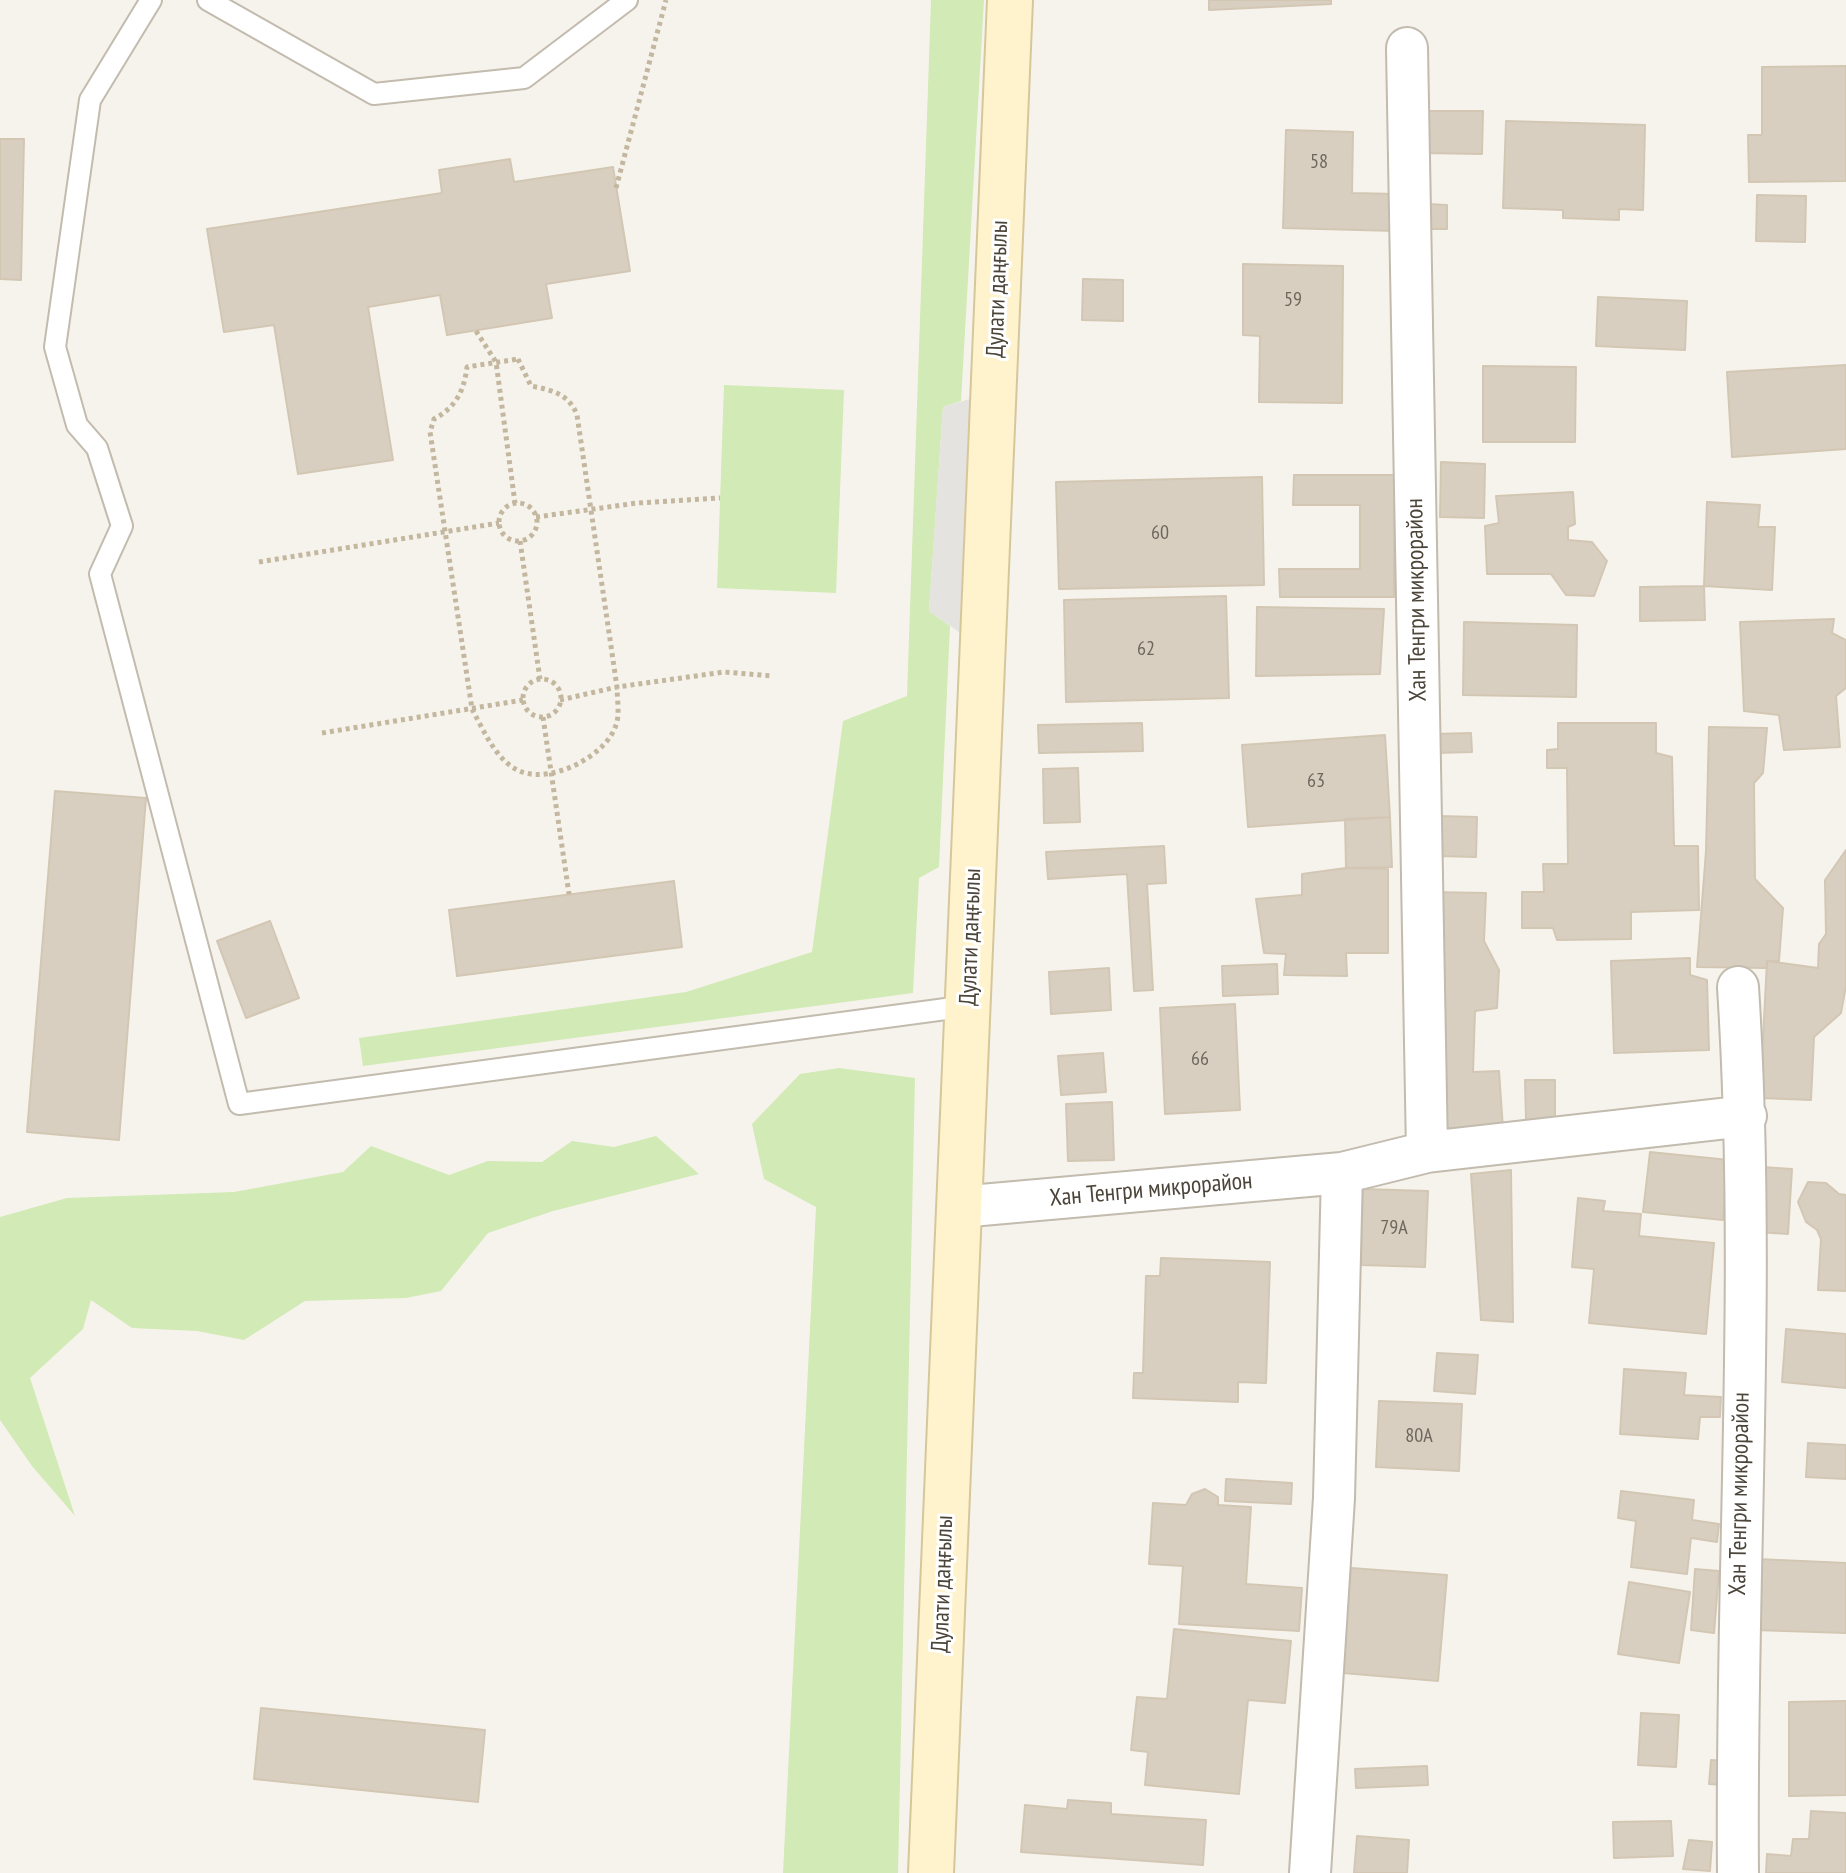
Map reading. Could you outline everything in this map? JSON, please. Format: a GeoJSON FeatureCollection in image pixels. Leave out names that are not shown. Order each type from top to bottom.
{"type":"FeatureCollection","features":[{"type":"Feature","properties":{"kind":"main road","name":"Дулати даңғылы"},"geometry":{"type":"LineString","coordinates":[[931,1873],[1010,0]]}},
{"type":"Feature","properties":{"kind":"street","name":"Хан Тенгри микрорайон"},"geometry":{"type":"LineString","coordinates":[[1407,48],[1427,1152]]}},
{"type":"Feature","properties":{"kind":"street","name":"Хан Тенгри микрорайон"},"geometry":{"type":"LineString","coordinates":[[1738,987],[1746,1116],[1738,1873]]}},
{"type":"Feature","properties":{"kind":"street","name":"Хан Тенгри микрорайон"},"geometry":{"type":"LineString","coordinates":[[959,1207],[1342,1173],[1427,1152],[1746,1116]]}},
{"type":"Feature","properties":{"kind":"street"},"geometry":{"type":"LineString","coordinates":[[1310,1873],[1334,1498],[1342,1173]]}},
{"type":"Feature","properties":{"kind":"lane"},"geometry":{"type":"LineString","coordinates":[[151,0],[90,100],[55,347],[77,425],[97,448],[122,526],[100,574],[239,1104],[968,1006]]}},
{"type":"Feature","properties":{"kind":"lane"},"geometry":{"type":"LineString","coordinates":[[208,0],[374,94],[524,78],[627,0]]}},
{"type":"Feature","properties":{"kind":"path"},"geometry":{"type":"LineString","coordinates":[[616,188],[666,0]]}},
{"type":"Feature","properties":{"kind":"path"},"geometry":{"type":"LineString","coordinates":[[476,331],[496,362],[515,503]]}},
{"type":"Feature","properties":{"kind":"path"},"geometry":{"type":"LineString","coordinates":[[518,359],[531,386],[555,391],[573,404],[591,510],[617,687],[616,726],[587,760],[552,774],[521,772],[493,749],[472,709],[430,432],[434,419],[451,409],[464,385],[467,367],[518,359]]}},
{"type":"Feature","properties":{"kind":"path"},"geometry":{"type":"LineString","coordinates":[[536,517],[720,498]]}},
{"type":"Feature","properties":{"kind":"path"},"geometry":{"type":"LineString","coordinates":[[515,503],[529,507],[536,517],[535,529],[520,541],[508,537],[499,523],[502,511],[515,503]]}},
{"type":"Feature","properties":{"kind":"path"},"geometry":{"type":"LineString","coordinates":[[259,562],[499,523]]}},
{"type":"Feature","properties":{"kind":"path"},"geometry":{"type":"LineString","coordinates":[[520,541],[540,679]]}},
{"type":"Feature","properties":{"kind":"path"},"geometry":{"type":"LineString","coordinates":[[560,700],[617,687],[724,672],[773,676]]}},
{"type":"Feature","properties":{"kind":"path"},"geometry":{"type":"LineString","coordinates":[[540,679],[557,688],[560,700],[555,712],[543,717],[527,710],[523,700],[530,684],[540,679]]}},
{"type":"Feature","properties":{"kind":"path"},"geometry":{"type":"LineString","coordinates":[[322,733],[523,700]]}},
{"type":"Feature","properties":{"kind":"path"},"geometry":{"type":"LineString","coordinates":[[543,717],[569,894]]}},
{"type":"Feature","properties":{"kind":"green space"},"geometry":{"type":"Polygon","coordinates":[[[931,0],[984,0],[961,401],[943,407],[929,611],[950,626],[939,867],[919,878],[913,993],[363,1066],[359,1038],[686,992],[812,952],[843,721],[907,696],[931,0]]]}},
{"type":"Feature","properties":{"kind":"green space"},"geometry":{"type":"Polygon","coordinates":[[[724,385],[844,390],[836,593],[717,588],[724,385]]]}},
{"type":"Feature","properties":{"kind":"green space"},"geometry":{"type":"Polygon","coordinates":[[[839,1068],[915,1078],[898,1873],[783,1873],[816,1207],[764,1179],[752,1124],[800,1074],[839,1068]]]}},
{"type":"Feature","properties":{"kind":"green space"},"geometry":{"type":"Polygon","coordinates":[[[656,1136],[699,1174],[553,1211],[488,1233],[441,1291],[406,1298],[305,1301],[244,1340],[197,1331],[132,1328],[91,1300],[83,1329],[30,1378],[75,1516],[32,1466],[0,1420],[0,1217],[67,1198],[234,1192],[343,1172],[371,1146],[449,1175],[488,1161],[542,1162],[572,1141],[614,1147],[656,1136]]]}},
{"type":"Feature","properties":{"kind":"shaded area"},"geometry":{"type":"Polygon","coordinates":[[[993,392],[983,649],[929,611],[943,407],[993,392]]]}},
{"type":"Feature","properties":{"kind":"building"},"geometry":{"type":"Polygon","coordinates":[[[1209,0],[1331,0],[1331,4],[1209,10],[1209,0]]]}},
{"type":"Feature","properties":{"kind":"building"},"geometry":{"type":"Polygon","coordinates":[[[1846,66],[1846,181],[1749,182],[1748,135],[1762,135],[1762,67],[1846,66]]]}},
{"type":"Feature","properties":{"kind":"building"},"geometry":{"type":"Polygon","coordinates":[[[1424,111],[1483,111],[1482,154],[1423,153],[1424,111]]]}},
{"type":"Feature","properties":{"kind":"building"},"geometry":{"type":"Polygon","coordinates":[[[1506,121],[1645,125],[1643,210],[1619,209],[1619,220],[1563,218],[1563,210],[1503,208],[1506,121]]]}},
{"type":"Feature","properties":{"kind":"building"},"geometry":{"type":"Polygon","coordinates":[[[1286,130],[1353,132],[1352,193],[1397,194],[1396,231],[1283,228],[1286,130]]]}},
{"type":"Feature","properties":{"kind":"building"},"geometry":{"type":"Polygon","coordinates":[[[0,139],[24,139],[21,280],[0,279],[0,139]]]}},
{"type":"Feature","properties":{"kind":"building"},"geometry":{"type":"Polygon","coordinates":[[[510,159],[514,182],[613,167],[630,271],[546,284],[552,318],[447,335],[440,295],[368,307],[393,460],[298,474],[274,325],[224,332],[207,229],[442,193],[439,170],[510,159]]]}},
{"type":"Feature","properties":{"kind":"building"},"geometry":{"type":"Polygon","coordinates":[[[1757,195],[1806,196],[1805,242],[1756,241],[1757,195]]]}},
{"type":"Feature","properties":{"kind":"building"},"geometry":{"type":"Polygon","coordinates":[[[1427,204],[1447,205],[1447,229],[1427,229],[1427,204]]]}},
{"type":"Feature","properties":{"kind":"building"},"geometry":{"type":"Polygon","coordinates":[[[1243,264],[1343,266],[1342,403],[1259,402],[1260,336],[1243,335],[1243,264]]]}},
{"type":"Feature","properties":{"kind":"building"},"geometry":{"type":"Polygon","coordinates":[[[1083,279],[1123,280],[1123,321],[1082,320],[1083,279]]]}},
{"type":"Feature","properties":{"kind":"building"},"geometry":{"type":"Polygon","coordinates":[[[1598,297],[1687,301],[1685,350],[1596,346],[1598,297]]]}},
{"type":"Feature","properties":{"kind":"building"},"geometry":{"type":"Polygon","coordinates":[[[1846,365],[1846,449],[1732,457],[1727,372],[1846,365]]]}},
{"type":"Feature","properties":{"kind":"building"},"geometry":{"type":"Polygon","coordinates":[[[1483,366],[1576,367],[1575,442],[1483,442],[1483,366]]]}},
{"type":"Feature","properties":{"kind":"building"},"geometry":{"type":"Polygon","coordinates":[[[1441,462],[1485,464],[1484,518],[1440,517],[1441,462]]]}},
{"type":"Feature","properties":{"kind":"building"},"geometry":{"type":"Polygon","coordinates":[[[1294,475],[1394,475],[1394,597],[1280,597],[1279,569],[1360,569],[1360,505],[1293,505],[1294,475]]]}},
{"type":"Feature","properties":{"kind":"building"},"geometry":{"type":"Polygon","coordinates":[[[1262,477],[1264,585],[1059,589],[1056,482],[1262,477]]]}},
{"type":"Feature","properties":{"kind":"building"},"geometry":{"type":"Polygon","coordinates":[[[1573,492],[1575,524],[1568,527],[1568,540],[1592,542],[1607,561],[1594,596],[1566,595],[1551,574],[1487,574],[1485,526],[1499,523],[1496,496],[1573,492]]]}},
{"type":"Feature","properties":{"kind":"building"},"geometry":{"type":"Polygon","coordinates":[[[1707,502],[1760,505],[1758,527],[1775,527],[1772,590],[1704,586],[1707,502]]]}},
{"type":"Feature","properties":{"kind":"building"},"geometry":{"type":"Polygon","coordinates":[[[1704,586],[1705,620],[1640,621],[1640,587],[1704,586]]]}},
{"type":"Feature","properties":{"kind":"building"},"geometry":{"type":"Polygon","coordinates":[[[1226,596],[1229,698],[1066,702],[1064,600],[1226,596]]]}},
{"type":"Feature","properties":{"kind":"building"},"geometry":{"type":"Polygon","coordinates":[[[1257,607],[1384,609],[1380,674],[1256,676],[1257,607]]]}},
{"type":"Feature","properties":{"kind":"building"},"geometry":{"type":"Polygon","coordinates":[[[1834,619],[1832,633],[1846,640],[1846,688],[1836,696],[1840,747],[1784,750],[1779,715],[1744,711],[1740,622],[1834,619]]]}},
{"type":"Feature","properties":{"kind":"building"},"geometry":{"type":"Polygon","coordinates":[[[1464,622],[1577,625],[1576,697],[1463,695],[1464,622]]]}},
{"type":"Feature","properties":{"kind":"building"},"geometry":{"type":"Polygon","coordinates":[[[1142,723],[1143,751],[1039,753],[1038,725],[1142,723]]]}},
{"type":"Feature","properties":{"kind":"building"},"geometry":{"type":"Polygon","coordinates":[[[1558,723],[1656,723],[1656,753],[1672,757],[1674,846],[1698,846],[1699,910],[1631,912],[1631,939],[1557,940],[1553,928],[1522,928],[1522,892],[1544,892],[1543,864],[1568,864],[1567,768],[1547,768],[1547,750],[1558,749],[1558,723]]]}},
{"type":"Feature","properties":{"kind":"building"},"geometry":{"type":"Polygon","coordinates":[[[1709,727],[1767,728],[1763,773],[1754,783],[1755,879],[1783,908],[1779,961],[1767,961],[1767,968],[1697,967],[1706,851],[1709,727]]]}},
{"type":"Feature","properties":{"kind":"building"},"geometry":{"type":"Polygon","coordinates":[[[1471,733],[1472,752],[1435,753],[1434,734],[1471,733]]]}},
{"type":"Feature","properties":{"kind":"building"},"geometry":{"type":"Polygon","coordinates":[[[1385,735],[1390,817],[1248,827],[1242,745],[1385,735]]]}},
{"type":"Feature","properties":{"kind":"building"},"geometry":{"type":"Polygon","coordinates":[[[1078,768],[1080,822],[1044,823],[1043,769],[1078,768]]]}},
{"type":"Feature","properties":{"kind":"building"},"geometry":{"type":"Polygon","coordinates":[[[55,791],[146,798],[119,1140],[27,1132],[55,791]]]}},
{"type":"Feature","properties":{"kind":"building"},"geometry":{"type":"Polygon","coordinates":[[[1439,816],[1477,817],[1476,857],[1438,856],[1439,816]]]}},
{"type":"Feature","properties":{"kind":"building"},"geometry":{"type":"Polygon","coordinates":[[[1390,817],[1392,867],[1346,868],[1345,819],[1390,817]]]}},
{"type":"Feature","properties":{"kind":"building"},"geometry":{"type":"Polygon","coordinates":[[[1164,846],[1166,883],[1147,884],[1153,990],[1134,991],[1127,874],[1048,879],[1046,852],[1164,846]]]}},
{"type":"Feature","properties":{"kind":"building"},"geometry":{"type":"Polygon","coordinates":[[[1846,850],[1846,986],[1841,1013],[1814,1037],[1811,1100],[1760,1098],[1767,961],[1818,968],[1819,944],[1826,934],[1825,880],[1846,850]]]}},
{"type":"Feature","properties":{"kind":"building"},"geometry":{"type":"Polygon","coordinates":[[[1346,868],[1388,869],[1388,953],[1346,953],[1347,976],[1284,975],[1286,954],[1264,953],[1256,899],[1302,895],[1302,874],[1346,868]]]}},
{"type":"Feature","properties":{"kind":"building"},"geometry":{"type":"Polygon","coordinates":[[[674,881],[682,947],[457,976],[449,910],[674,881]]]}},
{"type":"Feature","properties":{"kind":"building"},"geometry":{"type":"Polygon","coordinates":[[[1429,892],[1486,893],[1484,941],[1499,970],[1497,1008],[1475,1011],[1473,1072],[1499,1071],[1503,1129],[1437,1128],[1429,892]]]}},
{"type":"Feature","properties":{"kind":"building"},"geometry":{"type":"Polygon","coordinates":[[[270,921],[299,998],[246,1018],[217,941],[270,921]]]}},
{"type":"Feature","properties":{"kind":"building"},"geometry":{"type":"Polygon","coordinates":[[[1690,958],[1690,975],[1707,980],[1709,1050],[1614,1053],[1611,961],[1690,958]]]}},
{"type":"Feature","properties":{"kind":"building"},"geometry":{"type":"Polygon","coordinates":[[[1277,964],[1278,994],[1223,996],[1222,966],[1277,964]]]}},
{"type":"Feature","properties":{"kind":"building"},"geometry":{"type":"Polygon","coordinates":[[[1109,968],[1111,1010],[1051,1014],[1049,972],[1109,968]]]}},
{"type":"Feature","properties":{"kind":"building"},"geometry":{"type":"Polygon","coordinates":[[[1235,1004],[1240,1110],[1165,1114],[1160,1008],[1235,1004]]]}},
{"type":"Feature","properties":{"kind":"building"},"geometry":{"type":"Polygon","coordinates":[[[1103,1053],[1106,1092],[1061,1095],[1058,1056],[1103,1053]]]}},
{"type":"Feature","properties":{"kind":"building"},"geometry":{"type":"Polygon","coordinates":[[[1525,1080],[1555,1080],[1555,1120],[1526,1120],[1525,1080]]]}},
{"type":"Feature","properties":{"kind":"building"},"geometry":{"type":"Polygon","coordinates":[[[1112,1102],[1114,1160],[1068,1161],[1066,1104],[1112,1102]]]}},
{"type":"Feature","properties":{"kind":"building"},"geometry":{"type":"Polygon","coordinates":[[[1650,1152],[1729,1160],[1723,1220],[1643,1212],[1650,1152]]]}},
{"type":"Feature","properties":{"kind":"building"},"geometry":{"type":"Polygon","coordinates":[[[1762,1167],[1792,1169],[1788,1234],[1758,1232],[1762,1167]]]}},
{"type":"Feature","properties":{"kind":"building"},"geometry":{"type":"Polygon","coordinates":[[[1511,1170],[1513,1322],[1481,1320],[1471,1174],[1511,1170]]]}},
{"type":"Feature","properties":{"kind":"building"},"geometry":{"type":"Polygon","coordinates":[[[1808,1182],[1826,1183],[1839,1194],[1846,1195],[1846,1291],[1818,1290],[1821,1239],[1817,1230],[1806,1222],[1798,1202],[1808,1182]]]}},
{"type":"Feature","properties":{"kind":"building"},"geometry":{"type":"Polygon","coordinates":[[[1363,1189],[1428,1191],[1425,1267],[1361,1265],[1363,1189]]]}},
{"type":"Feature","properties":{"kind":"building"},"geometry":{"type":"Polygon","coordinates":[[[1578,1198],[1605,1201],[1603,1211],[1641,1214],[1639,1236],[1714,1243],[1706,1334],[1589,1323],[1594,1269],[1572,1267],[1578,1198]]]}},
{"type":"Feature","properties":{"kind":"building"},"geometry":{"type":"Polygon","coordinates":[[[1161,1258],[1270,1262],[1266,1383],[1238,1382],[1238,1402],[1133,1398],[1134,1373],[1143,1373],[1146,1276],[1160,1276],[1161,1258]]]}},
{"type":"Feature","properties":{"kind":"building"},"geometry":{"type":"Polygon","coordinates":[[[1786,1329],[1846,1334],[1846,1388],[1782,1382],[1786,1329]]]}},
{"type":"Feature","properties":{"kind":"building"},"geometry":{"type":"Polygon","coordinates":[[[1437,1353],[1478,1355],[1475,1394],[1434,1391],[1437,1353]]]}},
{"type":"Feature","properties":{"kind":"building"},"geometry":{"type":"Polygon","coordinates":[[[1624,1369],[1686,1373],[1684,1395],[1721,1397],[1720,1417],[1700,1417],[1698,1439],[1620,1434],[1624,1369]]]}},
{"type":"Feature","properties":{"kind":"building"},"geometry":{"type":"Polygon","coordinates":[[[1379,1401],[1462,1404],[1459,1471],[1376,1467],[1379,1401]]]}},
{"type":"Feature","properties":{"kind":"building"},"geometry":{"type":"Polygon","coordinates":[[[1808,1443],[1846,1445],[1846,1479],[1806,1477],[1808,1443]]]}},
{"type":"Feature","properties":{"kind":"building"},"geometry":{"type":"Polygon","coordinates":[[[1226,1479],[1292,1483],[1291,1504],[1225,1501],[1226,1479]]]}},
{"type":"Feature","properties":{"kind":"building"},"geometry":{"type":"Polygon","coordinates":[[[1205,1489],[1218,1497],[1218,1505],[1251,1507],[1246,1584],[1302,1588],[1299,1631],[1179,1624],[1183,1566],[1149,1564],[1153,1503],[1186,1505],[1192,1494],[1205,1489]]]}},
{"type":"Feature","properties":{"kind":"building"},"geometry":{"type":"Polygon","coordinates":[[[1621,1491],[1694,1500],[1692,1520],[1719,1524],[1717,1542],[1691,1538],[1687,1574],[1631,1567],[1636,1521],[1618,1518],[1621,1491]]]}},
{"type":"Feature","properties":{"kind":"building"},"geometry":{"type":"Polygon","coordinates":[[[1757,1559],[1846,1563],[1846,1633],[1754,1630],[1757,1559]]]}},
{"type":"Feature","properties":{"kind":"building"},"geometry":{"type":"Polygon","coordinates":[[[1351,1568],[1447,1575],[1438,1681],[1343,1673],[1351,1568]]]}},
{"type":"Feature","properties":{"kind":"building"},"geometry":{"type":"Polygon","coordinates":[[[1695,1569],[1719,1571],[1714,1633],[1691,1630],[1695,1569]]]}},
{"type":"Feature","properties":{"kind":"building"},"geometry":{"type":"Polygon","coordinates":[[[1629,1582],[1690,1592],[1679,1663],[1618,1654],[1629,1582]]]}},
{"type":"Feature","properties":{"kind":"building"},"geometry":{"type":"Polygon","coordinates":[[[1174,1629],[1291,1641],[1285,1703],[1248,1700],[1239,1794],[1145,1785],[1148,1752],[1131,1750],[1137,1697],[1167,1699],[1174,1629]]]}},
{"type":"Feature","properties":{"kind":"building"},"geometry":{"type":"Polygon","coordinates":[[[1846,1701],[1846,1795],[1789,1796],[1789,1702],[1846,1701]]]}},
{"type":"Feature","properties":{"kind":"building"},"geometry":{"type":"Polygon","coordinates":[[[261,1708],[485,1730],[478,1802],[254,1779],[261,1708]]]}},
{"type":"Feature","properties":{"kind":"building"},"geometry":{"type":"Polygon","coordinates":[[[1641,1713],[1679,1715],[1676,1767],[1638,1765],[1641,1713]]]}},
{"type":"Feature","properties":{"kind":"building"},"geometry":{"type":"Polygon","coordinates":[[[1711,1760],[1725,1761],[1723,1785],[1709,1784],[1711,1760]]]}},
{"type":"Feature","properties":{"kind":"building"},"geometry":{"type":"Polygon","coordinates":[[[1427,1766],[1428,1785],[1356,1788],[1355,1769],[1427,1766]]]}},
{"type":"Feature","properties":{"kind":"building"},"geometry":{"type":"Polygon","coordinates":[[[1068,1800],[1111,1803],[1111,1814],[1206,1820],[1203,1865],[1021,1852],[1025,1805],[1067,1809],[1068,1800]]]}},
{"type":"Feature","properties":{"kind":"building"},"geometry":{"type":"Polygon","coordinates":[[[1811,1811],[1846,1813],[1846,1873],[1766,1873],[1767,1854],[1791,1856],[1793,1839],[1809,1839],[1811,1811]]]}},
{"type":"Feature","properties":{"kind":"building"},"geometry":{"type":"Polygon","coordinates":[[[1671,1821],[1673,1856],[1614,1858],[1613,1822],[1671,1821]]]}},
{"type":"Feature","properties":{"kind":"building"},"geometry":{"type":"Polygon","coordinates":[[[1357,1836],[1409,1840],[1407,1873],[1354,1873],[1357,1836]]]}},
{"type":"Feature","properties":{"kind":"building"},"geometry":{"type":"Polygon","coordinates":[[[1689,1840],[1712,1842],[1710,1871],[1683,1869],[1689,1840]]]}}]}
